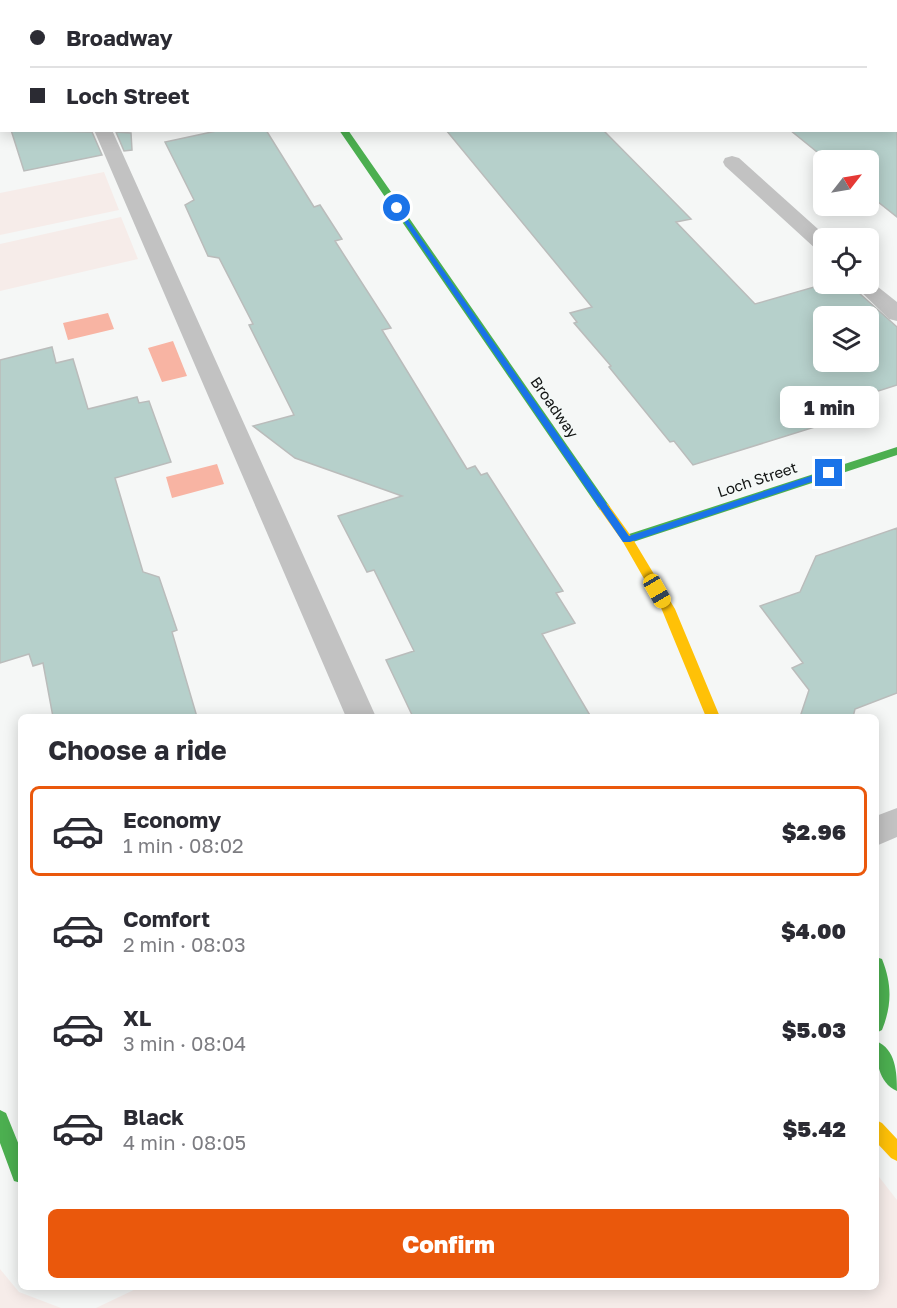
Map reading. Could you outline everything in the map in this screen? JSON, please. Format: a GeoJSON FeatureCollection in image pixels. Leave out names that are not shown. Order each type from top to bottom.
{"type":"FeatureCollection","features":[{"type":"Feature","properties":{"kind":"street","name":"Broadway"},"geometry":{"type":"LineString","coordinates":[[344,132],[627,540],[668,609],[712,714]]}},
{"type":"Feature","properties":{"kind":"street","name":"Loch Street"},"geometry":{"type":"LineString","coordinates":[[627,540],[897,451]]}},
{"type":"Feature","properties":{"kind":"street"},"geometry":{"type":"LineString","coordinates":[[879,972],[884,1001],[879,1015]]}},
{"type":"Feature","properties":{"kind":"street"},"geometry":{"type":"LineString","coordinates":[[879,1055],[897,1082]]}},
{"type":"Feature","properties":{"kind":"street"},"geometry":{"type":"LineString","coordinates":[[0,1119],[18,1166]]}},
{"type":"Feature","properties":{"kind":"street"},"geometry":{"type":"LineString","coordinates":[[879,1132],[897,1152]]}},
{"type":"Feature","properties":{"kind":"lane"},"geometry":{"type":"LineString","coordinates":[[105,132],[360,714]]}},
{"type":"Feature","properties":{"kind":"lane"},"geometry":{"type":"LineString","coordinates":[[732,162],[813,236]]}},
{"type":"Feature","properties":{"kind":"lane"},"geometry":{"type":"LineString","coordinates":[[875,294],[897,314]]}},
{"type":"Feature","properties":{"kind":"lane"},"geometry":{"type":"LineString","coordinates":[[879,830],[897,822]]}},
{"type":"Feature","properties":{"kind":"shaded area"},"geometry":{"type":"Polygon","coordinates":[[[104,172],[119,210],[0,235],[0,193],[104,172]]]}},
{"type":"Feature","properties":{"kind":"shaded area"},"geometry":{"type":"Polygon","coordinates":[[[121,217],[138,259],[0,291],[0,244],[121,217]]]}},
{"type":"Feature","properties":{"kind":"shaded area"},"geometry":{"type":"Polygon","coordinates":[[[108,313],[114,329],[68,340],[63,323],[108,313]]]}},
{"type":"Feature","properties":{"kind":"shaded area"},"geometry":{"type":"Polygon","coordinates":[[[173,341],[187,376],[162,382],[148,348],[173,341]]]}},
{"type":"Feature","properties":{"kind":"shaded area"},"geometry":{"type":"Polygon","coordinates":[[[217,464],[224,484],[172,498],[166,477],[217,464]]]}},
{"type":"Feature","properties":{"kind":"shaded area"},"geometry":{"type":"Polygon","coordinates":[[[879,1177],[897,1200],[897,1308],[96,1308],[134,1290],[879,1290],[879,1177]]]}},
{"type":"Feature","properties":{"kind":"shaded area"},"geometry":{"type":"Polygon","coordinates":[[[0,1269],[19,1292],[61,1308],[0,1308],[0,1269]]]}},
{"type":"Feature","properties":{"kind":"building"},"geometry":{"type":"Polygon","coordinates":[[[12,132],[92,132],[102,155],[24,171],[12,132]]]}},
{"type":"Feature","properties":{"kind":"building"},"geometry":{"type":"Polygon","coordinates":[[[116,132],[131,133],[132,150],[124,151],[116,132]]]}},
{"type":"Feature","properties":{"kind":"building"},"geometry":{"type":"Polygon","coordinates":[[[212,132],[267,132],[314,207],[320,205],[342,239],[335,241],[391,328],[382,330],[467,469],[475,466],[481,475],[487,473],[563,591],[556,593],[575,623],[542,634],[589,714],[412,714],[386,660],[414,651],[374,570],[367,572],[338,516],[402,496],[295,458],[253,426],[294,415],[249,325],[253,324],[219,258],[208,256],[185,205],[194,200],[165,142],[212,132]]]}},
{"type":"Feature","properties":{"kind":"building"},"geometry":{"type":"Polygon","coordinates":[[[448,132],[605,132],[691,219],[676,222],[755,304],[813,287],[813,294],[860,294],[874,306],[813,306],[813,372],[879,372],[879,311],[897,327],[897,385],[819,410],[831,422],[693,465],[674,441],[670,442],[609,367],[611,366],[574,323],[577,322],[570,313],[592,307],[448,132]]]}},
{"type":"Feature","properties":{"kind":"building"},"geometry":{"type":"Polygon","coordinates":[[[792,132],[897,132],[897,217],[879,203],[879,150],[815,150],[792,132]]]}},
{"type":"Feature","properties":{"kind":"building"},"geometry":{"type":"Polygon","coordinates":[[[52,347],[56,363],[73,359],[88,409],[137,397],[139,403],[149,401],[171,462],[115,478],[143,572],[159,577],[177,630],[172,632],[196,714],[52,714],[43,663],[33,666],[29,654],[0,663],[0,360],[52,347]]]}},
{"type":"Feature","properties":{"kind":"building"},"geometry":{"type":"Polygon","coordinates":[[[897,528],[897,693],[855,709],[854,714],[801,714],[809,690],[792,668],[803,663],[760,606],[800,592],[816,556],[897,528]]]}},
{"type":"Feature","properties":{"kind":"traffic: fast"},"geometry":{"type":"LineString","coordinates":[[344,132],[604,507]]}},
{"type":"Feature","properties":{"kind":"traffic: fast"},"geometry":{"type":"LineString","coordinates":[[627,539],[897,451]]}},
{"type":"Feature","properties":{"kind":"traffic: fast"},"geometry":{"type":"LineString","coordinates":[[879,974],[882,995],[879,1015]]}},
{"type":"Feature","properties":{"kind":"traffic: fast"},"geometry":{"type":"LineString","coordinates":[[879,1055],[897,1082]]}},
{"type":"Feature","properties":{"kind":"traffic: fast"},"geometry":{"type":"LineString","coordinates":[[0,1119],[18,1166]]}},
{"type":"Feature","properties":{"kind":"traffic: slow"},"geometry":{"type":"LineString","coordinates":[[604,507],[627,539],[668,609],[712,714]]}},
{"type":"Feature","properties":{"kind":"traffic: slow"},"geometry":{"type":"LineString","coordinates":[[879,1132],[897,1152]]}},
{"type":"Feature","properties":{"kind":"route"},"geometry":{"type":"LineString","coordinates":[[397,208],[627,540],[829,473]]}}]}
